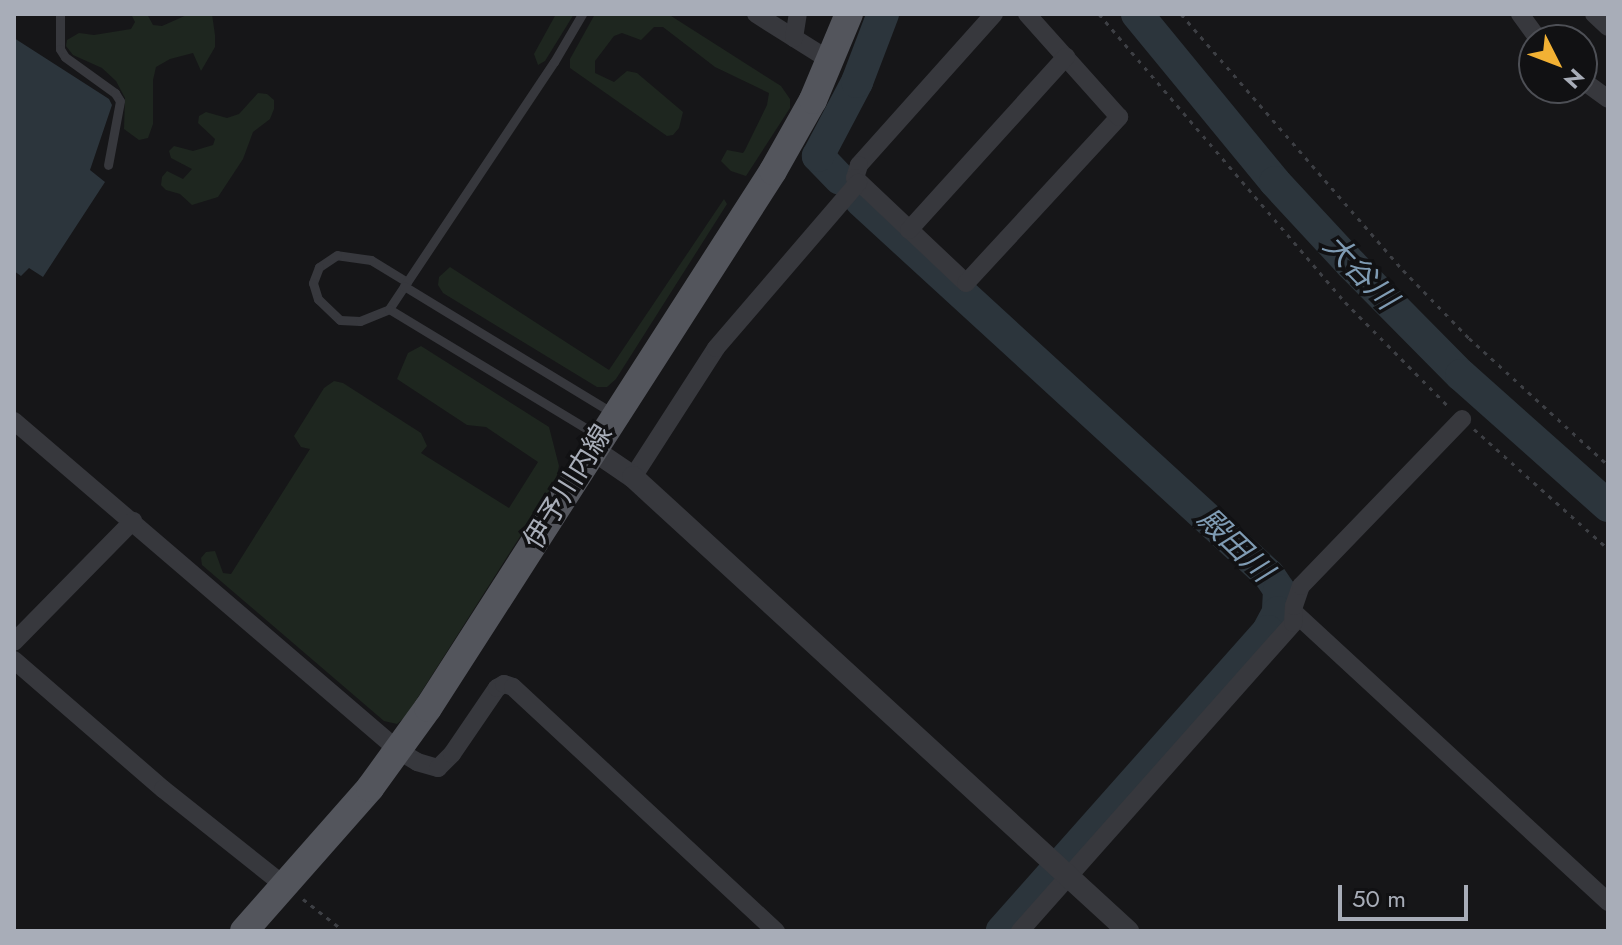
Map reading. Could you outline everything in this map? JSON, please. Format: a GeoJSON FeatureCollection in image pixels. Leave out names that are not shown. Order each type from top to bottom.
{"type":"FeatureCollection","features":[{"type":"Feature","properties":{"kind":"main road","name":"伊予川内線"},"geometry":{"type":"LineString","coordinates":[[244,931],[399,751],[773,171],[831,61],[849,14]]}},
{"type":"Feature","properties":{"kind":"street"},"geometry":{"type":"LineString","coordinates":[[756,14],[831,61]]}},
{"type":"Feature","properties":{"kind":"street"},"geometry":{"type":"LineString","coordinates":[[794,38],[798,14]]}},
{"type":"Feature","properties":{"kind":"street"},"geometry":{"type":"LineString","coordinates":[[994,14],[859,165],[855,178],[966,283],[1119,117],[1027,14]]}},
{"type":"Feature","properties":{"kind":"street"},"geometry":{"type":"LineString","coordinates":[[1594,14],[1608,27]]}},
{"type":"Feature","properties":{"kind":"street"},"geometry":{"type":"LineString","coordinates":[[909,230],[1066,57]]}},
{"type":"Feature","properties":{"kind":"street"},"geometry":{"type":"LineString","coordinates":[[633,477],[716,348],[858,183]]}},
{"type":"Feature","properties":{"kind":"street"},"geometry":{"type":"LineString","coordinates":[[1020,931],[1293,623],[1296,614],[1294,606],[1301,586],[1462,419]]}},
{"type":"Feature","properties":{"kind":"street"},"geometry":{"type":"LineString","coordinates":[[14,421],[399,751],[417,762],[438,768],[452,754],[497,688],[504,684],[513,687],[776,931]]}},
{"type":"Feature","properties":{"kind":"street"},"geometry":{"type":"LineString","coordinates":[[602,433],[633,477],[1128,931]]}},
{"type":"Feature","properties":{"kind":"street"},"geometry":{"type":"LineString","coordinates":[[14,642],[133,521]]}},
{"type":"Feature","properties":{"kind":"street"},"geometry":{"type":"LineString","coordinates":[[1296,614],[1608,902]]}},
{"type":"Feature","properties":{"kind":"street"},"geometry":{"type":"LineString","coordinates":[[14,660],[163,789],[285,886]]}},
{"type":"Feature","properties":{"kind":"lane"},"geometry":{"type":"LineString","coordinates":[[60,14],[60,49],[65,57],[115,93],[120,101],[108,165]]}},
{"type":"Feature","properties":{"kind":"lane"},"geometry":{"type":"LineString","coordinates":[[582,14],[405,284],[389,309],[360,321],[340,320],[318,299],[314,275],[327,259],[337,255],[360,256],[405,284],[602,433]]}},
{"type":"Feature","properties":{"kind":"lane"},"geometry":{"type":"LineString","coordinates":[[389,309],[602,433]]}},
{"type":"Feature","properties":{"kind":"path"},"geometry":{"type":"LineString","coordinates":[[1099,14],[1345,302],[1462,419],[1608,549]]}},
{"type":"Feature","properties":{"kind":"path"},"geometry":{"type":"LineString","coordinates":[[1181,14],[1414,281],[1524,391],[1608,465]]}},
{"type":"Feature","properties":{"kind":"path"},"geometry":{"type":"LineString","coordinates":[[285,886],[344,931]]}},
{"type":"Feature","properties":{"kind":"shaded area"},"geometry":{"type":"Polygon","coordinates":[[[131,14],[147,14],[153,25],[162,26],[189,14],[212,14],[215,35],[215,47],[201,71],[193,53],[170,59],[156,67],[153,124],[148,138],[139,140],[124,129],[125,98],[116,81],[102,68],[73,55],[66,46],[67,40],[79,33],[94,35],[131,29],[135,22],[131,14]]]}},
{"type":"Feature","properties":{"kind":"shaded area"},"geometry":{"type":"Polygon","coordinates":[[[556,14],[574,14],[545,61],[538,65],[534,54],[556,14]]]}},
{"type":"Feature","properties":{"kind":"shaded area"},"geometry":{"type":"Polygon","coordinates":[[[595,14],[668,14],[781,86],[790,99],[790,108],[746,176],[731,171],[721,161],[727,150],[743,153],[767,105],[769,93],[715,67],[663,27],[654,27],[641,40],[622,33],[614,36],[595,61],[595,73],[614,82],[627,71],[637,73],[683,112],[679,128],[673,135],[667,136],[570,68],[570,59],[595,14]]]}},
{"type":"Feature","properties":{"kind":"shaded area"},"geometry":{"type":"Polygon","coordinates":[[[14,38],[109,99],[112,105],[90,170],[105,182],[43,277],[29,268],[21,276],[14,271],[14,38]]]}},
{"type":"Feature","properties":{"kind":"shaded area"},"geometry":{"type":"Polygon","coordinates":[[[258,93],[267,94],[274,100],[274,109],[270,119],[253,132],[243,159],[218,197],[192,205],[180,194],[161,185],[167,171],[183,179],[192,169],[171,158],[169,151],[174,146],[193,151],[213,145],[215,139],[198,123],[199,116],[206,112],[227,118],[239,114],[258,93]]]}},
{"type":"Feature","properties":{"kind":"shaded area"},"geometry":{"type":"Polygon","coordinates":[[[724,199],[727,204],[616,379],[607,387],[597,387],[443,293],[438,285],[439,277],[450,267],[609,370],[724,199]]]}},
{"type":"Feature","properties":{"kind":"shaded area"},"geometry":{"type":"Polygon","coordinates":[[[421,346],[549,427],[559,466],[556,480],[406,716],[397,724],[384,721],[202,565],[201,558],[206,552],[215,551],[223,573],[231,574],[310,449],[301,447],[294,436],[324,388],[334,381],[343,383],[421,433],[427,446],[421,453],[509,508],[538,462],[486,427],[467,425],[397,379],[408,353],[421,346]]]}},
{"type":"Feature","properties":{"kind":"waterway","name":"殿田川"},"geometry":{"type":"LineString","coordinates":[[840,179],[818,156],[857,82],[883,14]]}},
{"type":"Feature","properties":{"kind":"waterway","name":"大谷川"},"geometry":{"type":"LineString","coordinates":[[1137,14],[1275,182],[1351,264],[1461,375],[1608,506]]}},
{"type":"Feature","properties":{"kind":"waterway","name":"殿田川"},"geometry":{"type":"LineString","coordinates":[[861,201],[1269,575],[1279,590],[1278,612],[1268,631],[1002,931]]}}]}
